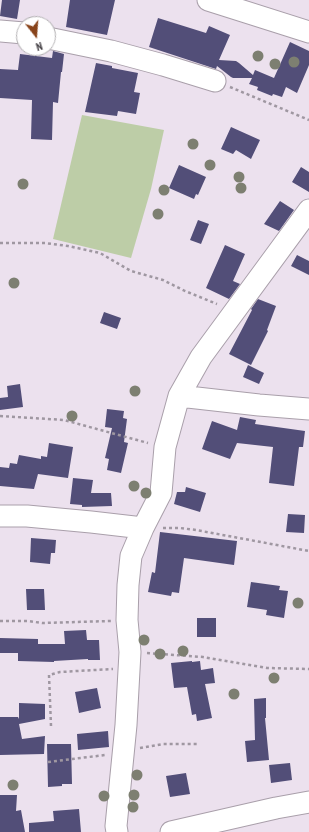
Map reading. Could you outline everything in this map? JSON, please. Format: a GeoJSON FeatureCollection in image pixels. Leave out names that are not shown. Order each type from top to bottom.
{"type":"FeatureCollection","features":[{"type":"Feature","properties":{"kind":"street"},"geometry":{"type":"LineString","coordinates":[[208,0],[309,32]]}},
{"type":"Feature","properties":{"kind":"street"},"geometry":{"type":"LineString","coordinates":[[0,31],[16,32]]}},
{"type":"Feature","properties":{"kind":"street"},"geometry":{"type":"LineString","coordinates":[[56,40],[111,50],[215,81]]}},
{"type":"Feature","properties":{"kind":"street"},"geometry":{"type":"LineString","coordinates":[[117,832],[116,826],[124,751],[130,660],[127,620],[128,585],[132,556],[143,528],[161,493],[165,447],[179,396],[201,357],[309,210]]}},
{"type":"Feature","properties":{"kind":"street"},"geometry":{"type":"LineString","coordinates":[[179,396],[309,409]]}},
{"type":"Feature","properties":{"kind":"street"},"geometry":{"type":"LineString","coordinates":[[0,516],[27,516],[143,528]]}},
{"type":"Feature","properties":{"kind":"street"},"geometry":{"type":"LineString","coordinates":[[171,832],[309,802]]}},
{"type":"Feature","properties":{"kind":"path"},"geometry":{"type":"LineString","coordinates":[[215,81],[309,120]]}},
{"type":"Feature","properties":{"kind":"path"},"geometry":{"type":"LineString","coordinates":[[0,243],[45,243],[100,253],[131,271],[162,280],[234,312]]}},
{"type":"Feature","properties":{"kind":"path"},"geometry":{"type":"LineString","coordinates":[[0,416],[64,420],[165,447]]}},
{"type":"Feature","properties":{"kind":"path"},"geometry":{"type":"LineString","coordinates":[[143,528],[185,529],[309,551]]}},
{"type":"Feature","properties":{"kind":"path"},"geometry":{"type":"LineString","coordinates":[[0,621],[28,621],[42,623],[127,620]]}},
{"type":"Feature","properties":{"kind":"path"},"geometry":{"type":"LineString","coordinates":[[51,726],[49,676],[60,672],[104,669],[130,660],[203,657],[267,668],[309,669]]}},
{"type":"Feature","properties":{"kind":"path"},"geometry":{"type":"LineString","coordinates":[[48,762],[163,744],[198,744]]}},
{"type":"Feature","properties":{"kind":"green space"},"geometry":{"type":"Polygon","coordinates":[[[82,115],[164,130],[151,189],[131,258],[53,239],[82,115]]]}},
{"type":"Feature","properties":{"kind":"building"},"geometry":{"type":"Polygon","coordinates":[[[2,0],[20,0],[16,19],[0,16],[2,0]]]}},
{"type":"Feature","properties":{"kind":"building"},"geometry":{"type":"Polygon","coordinates":[[[70,0],[115,0],[107,35],[66,27],[70,0]]]}},
{"type":"Feature","properties":{"kind":"building"},"geometry":{"type":"Polygon","coordinates":[[[158,18],[206,33],[209,26],[230,35],[219,60],[236,61],[253,75],[255,70],[274,78],[290,42],[309,51],[309,65],[297,93],[286,87],[282,97],[273,94],[272,96],[257,90],[258,87],[249,84],[252,78],[233,78],[217,66],[216,69],[149,47],[158,18]]]}},
{"type":"Feature","properties":{"kind":"building"},"geometry":{"type":"Polygon","coordinates":[[[56,52],[64,54],[58,103],[53,102],[52,140],[31,139],[32,100],[0,98],[0,69],[18,70],[20,56],[52,58],[52,56],[56,56],[56,52]]]}},
{"type":"Feature","properties":{"kind":"building"},"geometry":{"type":"Polygon","coordinates":[[[96,63],[138,73],[134,92],[140,93],[136,114],[118,111],[117,116],[85,112],[96,63]]]}},
{"type":"Feature","properties":{"kind":"building"},"geometry":{"type":"Polygon","coordinates":[[[231,127],[260,140],[251,159],[236,150],[233,154],[221,149],[231,127]]]}},
{"type":"Feature","properties":{"kind":"building"},"geometry":{"type":"Polygon","coordinates":[[[179,165],[206,177],[198,195],[196,194],[194,199],[169,188],[179,165]]]}},
{"type":"Feature","properties":{"kind":"building"},"geometry":{"type":"Polygon","coordinates":[[[301,167],[309,172],[309,192],[292,182],[301,167]]]}},
{"type":"Feature","properties":{"kind":"building"},"geometry":{"type":"Polygon","coordinates":[[[280,201],[294,210],[279,231],[264,224],[280,201]]]}},
{"type":"Feature","properties":{"kind":"building"},"geometry":{"type":"Polygon","coordinates":[[[198,220],[209,224],[201,244],[190,240],[198,220]]]}},
{"type":"Feature","properties":{"kind":"building"},"geometry":{"type":"Polygon","coordinates":[[[225,245],[245,254],[233,281],[240,284],[229,299],[206,288],[225,245]]]}},
{"type":"Feature","properties":{"kind":"building"},"geometry":{"type":"Polygon","coordinates":[[[297,255],[309,261],[309,275],[291,266],[297,255]]]}},
{"type":"Feature","properties":{"kind":"building"},"geometry":{"type":"Polygon","coordinates":[[[258,299],[276,306],[267,330],[268,331],[251,365],[229,354],[252,310],[251,309],[258,299]]]}},
{"type":"Feature","properties":{"kind":"building"},"geometry":{"type":"Polygon","coordinates":[[[104,312],[121,318],[117,329],[100,323],[104,312]]]}},
{"type":"Feature","properties":{"kind":"building"},"geometry":{"type":"Polygon","coordinates":[[[248,365],[264,373],[259,384],[243,377],[248,365]]]}},
{"type":"Feature","properties":{"kind":"building"},"geometry":{"type":"Polygon","coordinates":[[[20,384],[23,407],[0,410],[0,398],[8,397],[7,386],[20,384]]]}},
{"type":"Feature","properties":{"kind":"building"},"geometry":{"type":"Polygon","coordinates":[[[107,409],[124,411],[123,418],[127,419],[124,442],[128,443],[121,473],[107,470],[109,459],[105,458],[112,428],[105,427],[107,409]]]}},
{"type":"Feature","properties":{"kind":"building"},"geometry":{"type":"Polygon","coordinates":[[[240,417],[256,420],[255,424],[305,431],[303,447],[299,447],[294,486],[269,483],[273,447],[237,443],[230,459],[202,449],[212,421],[237,430],[240,417]]]}},
{"type":"Feature","properties":{"kind":"building"},"geometry":{"type":"Polygon","coordinates":[[[49,443],[73,447],[68,478],[38,474],[34,489],[0,486],[0,467],[9,468],[10,463],[17,464],[19,455],[41,459],[41,456],[47,457],[49,443]]]}},
{"type":"Feature","properties":{"kind":"building"},"geometry":{"type":"Polygon","coordinates":[[[73,478],[93,480],[91,493],[111,493],[112,506],[82,507],[82,505],[70,504],[73,478]]]}},
{"type":"Feature","properties":{"kind":"building"},"geometry":{"type":"Polygon","coordinates":[[[186,487],[206,493],[200,512],[174,504],[177,492],[185,492],[186,487]]]}},
{"type":"Feature","properties":{"kind":"building"},"geometry":{"type":"Polygon","coordinates":[[[288,514],[305,515],[304,533],[286,532],[288,514]]]}},
{"type":"Feature","properties":{"kind":"building"},"geometry":{"type":"Polygon","coordinates":[[[160,532],[237,541],[234,565],[184,558],[179,593],[172,592],[171,596],[148,592],[152,572],[155,573],[160,532]]]}},
{"type":"Feature","properties":{"kind":"building"},"geometry":{"type":"Polygon","coordinates":[[[31,538],[56,540],[55,553],[51,553],[50,564],[30,562],[31,538]]]}},
{"type":"Feature","properties":{"kind":"building"},"geometry":{"type":"Polygon","coordinates":[[[251,582],[280,586],[279,590],[288,591],[284,618],[266,615],[267,610],[247,607],[251,582]]]}},
{"type":"Feature","properties":{"kind":"building"},"geometry":{"type":"Polygon","coordinates":[[[26,589],[44,589],[45,610],[27,610],[26,589]]]}},
{"type":"Feature","properties":{"kind":"building"},"geometry":{"type":"Polygon","coordinates":[[[197,618],[216,618],[216,637],[197,637],[197,618]]]}},
{"type":"Feature","properties":{"kind":"building"},"geometry":{"type":"Polygon","coordinates":[[[86,630],[87,640],[99,640],[100,660],[88,659],[54,662],[18,661],[18,653],[0,653],[0,638],[38,639],[38,644],[65,644],[64,631],[86,630]]]}},
{"type":"Feature","properties":{"kind":"building"},"geometry":{"type":"Polygon","coordinates":[[[200,661],[201,670],[213,668],[215,683],[205,684],[212,718],[197,721],[196,714],[192,715],[187,687],[174,688],[171,663],[200,661]]]}},
{"type":"Feature","properties":{"kind":"building"},"geometry":{"type":"Polygon","coordinates":[[[97,688],[101,708],[79,713],[75,692],[97,688]]]}},
{"type":"Feature","properties":{"kind":"building"},"geometry":{"type":"Polygon","coordinates":[[[266,698],[265,718],[269,760],[247,762],[245,741],[255,740],[254,699],[266,698]]]}},
{"type":"Feature","properties":{"kind":"building"},"geometry":{"type":"Polygon","coordinates":[[[19,703],[45,704],[45,719],[19,724],[22,739],[45,736],[44,754],[0,755],[0,717],[18,717],[19,719],[19,703]]]}},
{"type":"Feature","properties":{"kind":"building"},"geometry":{"type":"Polygon","coordinates":[[[108,731],[109,747],[78,750],[77,734],[108,731]]]}},
{"type":"Feature","properties":{"kind":"building"},"geometry":{"type":"Polygon","coordinates":[[[47,744],[71,744],[72,784],[62,784],[62,786],[48,787],[47,744]]]}},
{"type":"Feature","properties":{"kind":"building"},"geometry":{"type":"Polygon","coordinates":[[[290,763],[292,780],[271,783],[269,765],[290,763]]]}},
{"type":"Feature","properties":{"kind":"building"},"geometry":{"type":"Polygon","coordinates":[[[186,773],[190,794],[170,797],[166,776],[186,773]]]}},
{"type":"Feature","properties":{"kind":"building"},"geometry":{"type":"Polygon","coordinates":[[[0,795],[17,795],[16,811],[21,810],[25,832],[0,832],[0,795]]]}},
{"type":"Feature","properties":{"kind":"building"},"geometry":{"type":"Polygon","coordinates":[[[79,809],[81,832],[29,832],[29,823],[54,821],[53,811],[79,809]]]}}]}
